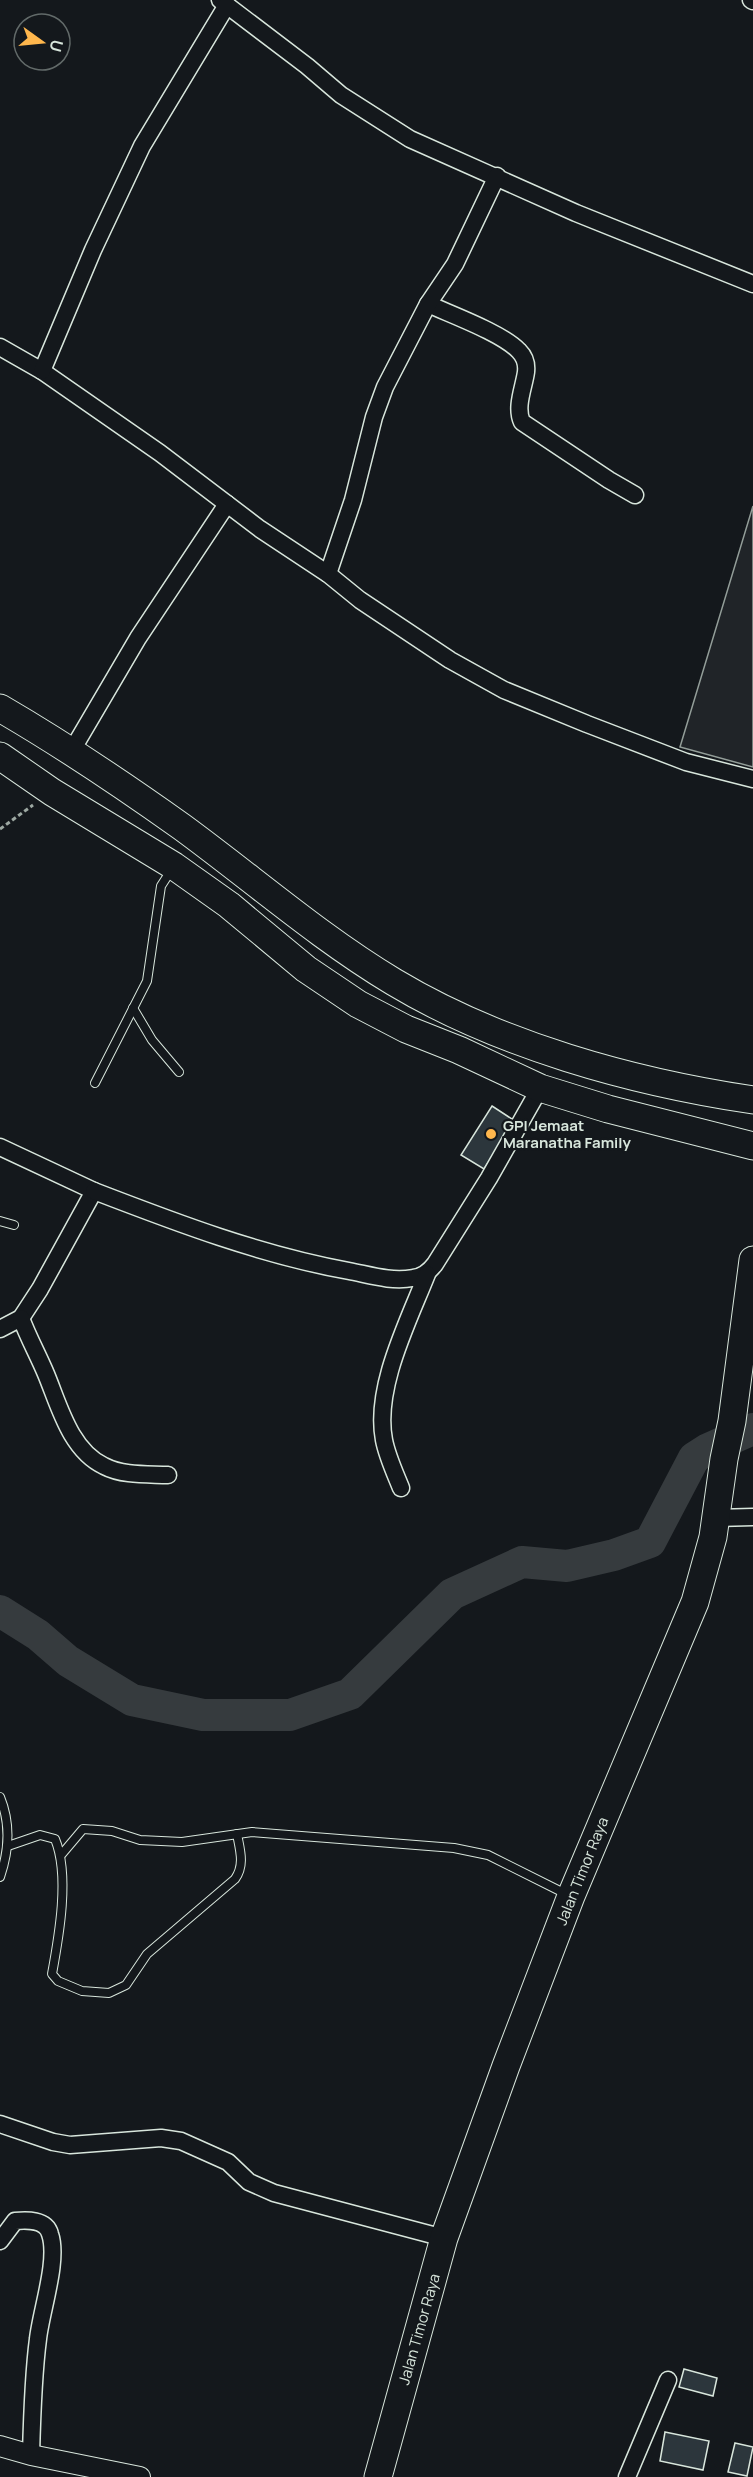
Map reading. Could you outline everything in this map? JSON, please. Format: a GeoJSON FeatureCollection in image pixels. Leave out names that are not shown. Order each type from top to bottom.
{"type":"FeatureCollection","features":[{"type":"Feature","properties":{"kind":"highway"},"geometry":{"type":"LineString","coordinates":[[0,708],[71,752],[181,827],[335,944],[415,993],[528,1044],[587,1064],[656,1083],[753,1100]]}},
{"type":"Feature","properties":{"kind":"highway"},"geometry":{"type":"LineString","coordinates":[[0,756],[52,792],[174,866],[229,905],[314,974],[358,1004],[406,1029],[459,1050],[540,1088],[608,1109],[753,1146]]}},
{"type":"Feature","properties":{"kind":"highway"},"geometry":{"type":"LineString","coordinates":[[314,974],[335,944]]}},
{"type":"Feature","properties":{"kind":"highway","name":"Jalan Timor Raya"},"geometry":{"type":"LineString","coordinates":[[378,2477],[444,2238],[502,2076],[571,1896],[687,1624],[707,1563],[732,1421],[753,1260]]}},
{"type":"Feature","properties":{"kind":"street"},"geometry":{"type":"LineString","coordinates":[[42,371],[93,250],[142,146],[223,2],[367,113],[410,139],[576,213],[753,284]]}},
{"type":"Feature","properties":{"kind":"street"},"geometry":{"type":"LineString","coordinates":[[328,574],[353,500],[372,425],[385,387],[428,304],[455,264],[497,176]]}},
{"type":"Feature","properties":{"kind":"street"},"geometry":{"type":"LineString","coordinates":[[428,304],[518,349],[527,365],[519,407],[522,422],[635,495]]}},
{"type":"Feature","properties":{"kind":"street"},"geometry":{"type":"LineString","coordinates":[[3,354],[42,371],[160,453],[227,504],[328,574],[360,600],[422,642],[504,690],[686,762],[753,779]]}},
{"type":"Feature","properties":{"kind":"street"},"geometry":{"type":"LineString","coordinates":[[71,752],[138,638],[227,504]]}},
{"type":"Feature","properties":{"kind":"street"},"geometry":{"type":"LineString","coordinates":[[401,1488],[384,1439],[383,1404],[393,1361],[427,1274],[489,1178],[540,1088]]}},
{"type":"Feature","properties":{"kind":"street"},"geometry":{"type":"LineString","coordinates":[[0,1147],[94,1191],[225,1239],[308,1264],[390,1279],[414,1278],[427,1274]]}},
{"type":"Feature","properties":{"kind":"street"},"geometry":{"type":"LineString","coordinates":[[0,1329],[21,1318],[45,1281],[94,1191]]}},
{"type":"Feature","properties":{"kind":"street"},"geometry":{"type":"LineString","coordinates":[[21,1318],[66,1424],[76,1441],[90,1457],[104,1466],[124,1472],[168,1475]]}},
{"type":"Feature","properties":{"kind":"street"},"geometry":{"type":"LineString","coordinates":[[716,1518],[753,1518]]}},
{"type":"Feature","properties":{"kind":"street"},"geometry":{"type":"LineString","coordinates":[[0,2124],[53,2142],[70,2145],[161,2138],[181,2141],[228,2162],[249,2182],[274,2193],[444,2238]]}},
{"type":"Feature","properties":{"kind":"street"},"geometry":{"type":"LineString","coordinates":[[0,2241],[15,2221],[27,2220],[42,2223],[50,2232],[52,2251],[38,2340],[31,2455]]}},
{"type":"Feature","properties":{"kind":"street"},"geometry":{"type":"LineString","coordinates":[[627,2477],[668,2380]]}},
{"type":"Feature","properties":{"kind":"street"},"geometry":{"type":"LineString","coordinates":[[0,2446],[31,2455],[140,2477]]}},
{"type":"Feature","properties":{"kind":"lane"},"geometry":{"type":"LineString","coordinates":[[96,1083],[147,981],[161,886],[174,866]]}},
{"type":"Feature","properties":{"kind":"lane"},"geometry":{"type":"LineString","coordinates":[[133,1008],[152,1040],[179,1072]]}},
{"type":"Feature","properties":{"kind":"lane"},"geometry":{"type":"LineString","coordinates":[[0,1221],[14,1225]]}},
{"type":"Feature","properties":{"kind":"lane"},"geometry":{"type":"LineString","coordinates":[[0,1797],[7,1814],[8,1846],[0,1877]]}},
{"type":"Feature","properties":{"kind":"lane"},"geometry":{"type":"LineString","coordinates":[[61,1855],[83,1829],[112,1831],[140,1840],[182,1842],[252,1832],[454,1848],[488,1855],[571,1896]]}},
{"type":"Feature","properties":{"kind":"lane"},"geometry":{"type":"LineString","coordinates":[[8,1846],[40,1835],[55,1839],[61,1855],[60,1940],[52,1974],[58,1981],[82,1991],[109,1993],[126,1985],[147,1954],[236,1880],[242,1859],[237,1834]]}},
{"type":"Feature","properties":{"kind":"path"},"geometry":{"type":"LineString","coordinates":[[0,829],[52,792]]}},
{"type":"Feature","properties":{"kind":"shaded area"},"geometry":{"type":"Polygon","coordinates":[[[753,506],[753,767],[680,747],[753,506]]]}},
{"type":"Feature","properties":{"kind":"building","name":"GPI Jemaat Maranatha Family"},"geometry":{"type":"Polygon","coordinates":[[[492,1106],[515,1121],[484,1169],[461,1155],[492,1106]]]}},
{"type":"Feature","properties":{"kind":"building"},"geometry":{"type":"Polygon","coordinates":[[[684,2369],[717,2378],[713,2396],[679,2387],[684,2369]]]}},
{"type":"Feature","properties":{"kind":"building"},"geometry":{"type":"Polygon","coordinates":[[[665,2432],[709,2441],[703,2470],[660,2461],[665,2432]]]}},
{"type":"Feature","properties":{"kind":"building"},"geometry":{"type":"Polygon","coordinates":[[[735,2443],[753,2447],[747,2476],[728,2472],[735,2443]]]}},
{"type":"Feature","properties":{"kind":"waterway"},"geometry":{"type":"LineString","coordinates":[[0,1611],[38,1635],[68,1661],[132,1700],[203,1715],[290,1715],[350,1694],[452,1594],[522,1562],[567,1566],[614,1555],[650,1542],[694,1458],[708,1449],[753,1429]]}},
{"type":"Feature","properties":{"kind":"place","name":"GPI Jemaat Maranatha Family"},"geometry":{"type":"Point","coordinates":[491,1134]}}]}
